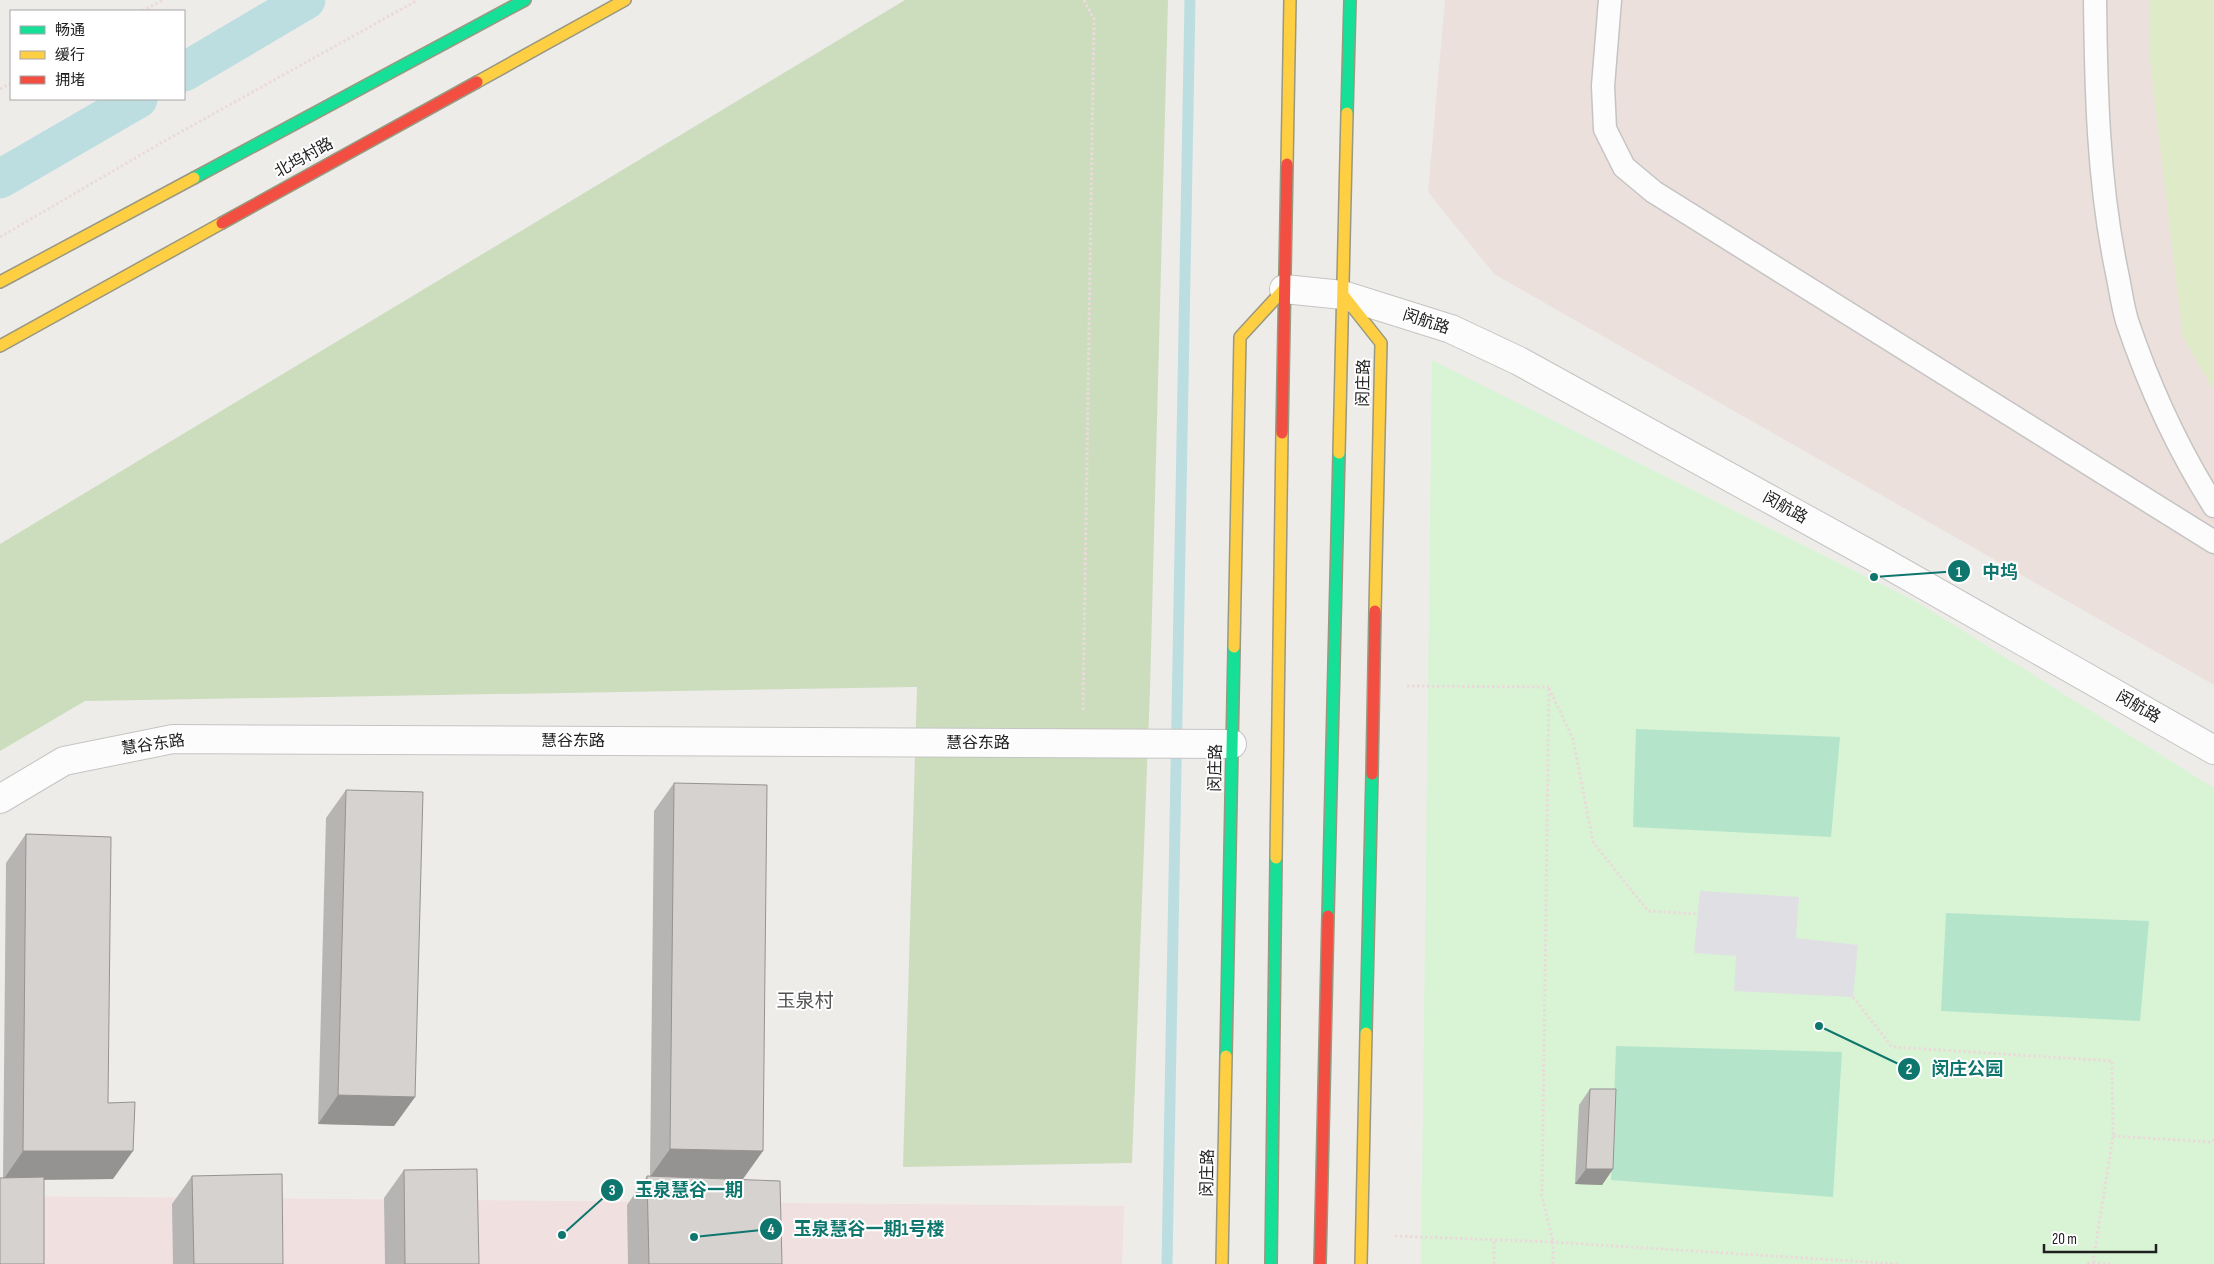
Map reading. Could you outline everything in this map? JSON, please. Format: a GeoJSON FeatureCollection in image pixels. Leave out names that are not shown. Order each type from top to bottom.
{"type":"FeatureCollection","features":[{"type":"Feature","properties":{"kind":"main road"},"geometry":{"type":"LineString","coordinates":[[0,282],[525,0]]}},
{"type":"Feature","properties":{"kind":"main road","name":"北坞村路"},"geometry":{"type":"LineString","coordinates":[[0,346],[625,0]]}},
{"type":"Feature","properties":{"kind":"main road"},"geometry":{"type":"LineString","coordinates":[[1271,1264],[1284,289],[1290,0]]}},
{"type":"Feature","properties":{"kind":"main road","name":"闵庄路"},"geometry":{"type":"LineString","coordinates":[[1320,1264],[1350,0]]}},
{"type":"Feature","properties":{"kind":"main road","name":"闵庄路"},"geometry":{"type":"LineString","coordinates":[[1222,1264],[1240,337],[1284,289]]}},
{"type":"Feature","properties":{"kind":"main road","name":"闵庄路"},"geometry":{"type":"LineString","coordinates":[[1343,295],[1381,343],[1361,1264]]}},
{"type":"Feature","properties":{"kind":"street","name":"闵航路"},"geometry":{"type":"LineString","coordinates":[[1284,289],[1343,295],[1451,329],[1520,361],[1880,560],[2214,750]]}},
{"type":"Feature","properties":{"kind":"street","name":"慧谷东路"},"geometry":{"type":"LineString","coordinates":[[0,798],[64,761],[173,740],[1232,744]]}},
{"type":"Feature","properties":{"kind":"lane"},"geometry":{"type":"LineString","coordinates":[[1610,0],[1603,86],[1605,129],[1624,167],[1654,192],[2214,542]]}},
{"type":"Feature","properties":{"kind":"lane"},"geometry":{"type":"LineString","coordinates":[[2094,0],[2099,142],[2108,230],[2127,319],[2158,404],[2194,474],[2214,506]]}},
{"type":"Feature","properties":{"kind":"path"},"geometry":{"type":"LineString","coordinates":[[144,10],[163,0]]}},
{"type":"Feature","properties":{"kind":"path"},"geometry":{"type":"LineString","coordinates":[[0,236],[161,143],[418,0]]}},
{"type":"Feature","properties":{"kind":"path"},"geometry":{"type":"LineString","coordinates":[[1083,744],[1094,20],[1084,0]]}},
{"type":"Feature","properties":{"kind":"path"},"geometry":{"type":"LineString","coordinates":[[1374,686],[1549,688]]}},
{"type":"Feature","properties":{"kind":"path"},"geometry":{"type":"LineString","coordinates":[[1549,688],[1573,739],[1593,842],[1648,911],[1698,914]]}},
{"type":"Feature","properties":{"kind":"path"},"geometry":{"type":"LineString","coordinates":[[1549,688],[1542,1196],[1553,1242],[1553,1264]]}},
{"type":"Feature","properties":{"kind":"path"},"geometry":{"type":"LineString","coordinates":[[1853,997],[1892,1048],[2112,1061],[2113,1136],[2093,1262]]}},
{"type":"Feature","properties":{"kind":"path"},"geometry":{"type":"LineString","coordinates":[[2113,1136],[2209,1142],[2214,1140]]}},
{"type":"Feature","properties":{"kind":"path"},"geometry":{"type":"LineString","coordinates":[[1362,1235],[1553,1242],[1898,1264]]}},
{"type":"Feature","properties":{"kind":"path"},"geometry":{"type":"LineString","coordinates":[[1494,1240],[1494,1264]]}},
{"type":"Feature","properties":{"kind":"path"},"geometry":{"type":"LineString","coordinates":[[2086,1264],[2093,1262],[2110,1264]]}},
{"type":"Feature","properties":{"kind":"shaded area"},"geometry":{"type":"Polygon","coordinates":[[[1445,0],[2214,0],[2214,685],[1494,274],[1428,192],[1445,0]]]}},
{"type":"Feature","properties":{"kind":"shaded area"},"geometry":{"type":"Polygon","coordinates":[[[1700,891],[1799,897],[1796,938],[1858,945],[1853,997],[1734,991],[1736,956],[1694,953],[1700,891]]]}},
{"type":"Feature","properties":{"kind":"shaded area"},"geometry":{"type":"Polygon","coordinates":[[[0,1196],[1124,1206],[1122,1264],[0,1264],[0,1196]]]}},
{"type":"Feature","properties":{"kind":"green space"},"geometry":{"type":"Polygon","coordinates":[[[905,0],[1168,0],[1150,690],[1132,1163],[903,1167],[917,687],[85,701],[0,751],[0,544],[905,0]]]}},
{"type":"Feature","properties":{"kind":"green space"},"geometry":{"type":"Polygon","coordinates":[[[2150,0],[2214,0],[2214,391],[2183,337],[2150,62],[2150,0]]]}},
{"type":"Feature","properties":{"kind":"green space"},"geometry":{"type":"Polygon","coordinates":[[[1432,360],[1917,602],[2214,788],[2214,1264],[1421,1264],[1432,360]]]}},
{"type":"Feature","properties":{"kind":"green space"},"geometry":{"type":"Polygon","coordinates":[[[1636,729],[1840,737],[1831,837],[1633,827],[1636,729]]]}},
{"type":"Feature","properties":{"kind":"green space"},"geometry":{"type":"Polygon","coordinates":[[[1946,913],[2149,921],[2140,1021],[1941,1011],[1946,913]]]}},
{"type":"Feature","properties":{"kind":"green space"},"geometry":{"type":"Polygon","coordinates":[[[1616,1046],[1842,1052],[1833,1197],[1611,1180],[1616,1046]]]}},
{"type":"Feature","properties":{"kind":"building"},"geometry":{"type":"Polygon","coordinates":[[[674,783],[767,785],[763,1151],[670,1149],[674,783]]]}},
{"type":"Feature","properties":{"kind":"building"},"geometry":{"type":"Polygon","coordinates":[[[346,790],[423,792],[415,1097],[338,1095],[346,790]]]}},
{"type":"Feature","properties":{"kind":"building"},"geometry":{"type":"Polygon","coordinates":[[[26,834],[111,837],[108,1103],[135,1102],[133,1151],[23,1151],[26,834]]]}},
{"type":"Feature","properties":{"kind":"building"},"geometry":{"type":"Polygon","coordinates":[[[1590,1089],[1616,1089],[1613,1169],[1586,1169],[1590,1089]]]}},
{"type":"Feature","properties":{"kind":"building"},"geometry":{"type":"Polygon","coordinates":[[[477,1169],[479,1264],[405,1264],[404,1170],[477,1169]]]}},
{"type":"Feature","properties":{"kind":"building"},"geometry":{"type":"Polygon","coordinates":[[[282,1174],[283,1264],[194,1264],[192,1176],[282,1174]]]}},
{"type":"Feature","properties":{"kind":"building"},"geometry":{"type":"Polygon","coordinates":[[[647,1176],[780,1181],[782,1264],[649,1264],[647,1176]]]}},
{"type":"Feature","properties":{"kind":"building"},"geometry":{"type":"Polygon","coordinates":[[[44,1177],[44,1264],[0,1264],[0,1178],[44,1177]]]}},
{"type":"Feature","properties":{"kind":"waterway"},"geometry":{"type":"LineString","coordinates":[[185,71],[306,0]]}},
{"type":"Feature","properties":{"kind":"waterway"},"geometry":{"type":"LineString","coordinates":[[1167,1264],[1190,0]]}},
{"type":"Feature","properties":{"kind":"waterway"},"geometry":{"type":"LineString","coordinates":[[0,179],[136,100]]}},
{"type":"Feature","properties":{"kind":"traffic: fast"},"geometry":{"type":"LineString","coordinates":[[194,178],[525,0]]}},
{"type":"Feature","properties":{"kind":"traffic: fast"},"geometry":{"type":"LineString","coordinates":[[1347,113],[1350,0]]}},
{"type":"Feature","properties":{"kind":"traffic: fast"},"geometry":{"type":"LineString","coordinates":[[1328,916],[1339,453]]}},
{"type":"Feature","properties":{"kind":"traffic: fast"},"geometry":{"type":"LineString","coordinates":[[1226,1056],[1234,647]]}},
{"type":"Feature","properties":{"kind":"traffic: fast"},"geometry":{"type":"LineString","coordinates":[[1366,1033],[1372,774]]}},
{"type":"Feature","properties":{"kind":"traffic: fast"},"geometry":{"type":"LineString","coordinates":[[1271,1264],[1276,858]]}},
{"type":"Feature","properties":{"kind":"traffic: slow"},"geometry":{"type":"LineString","coordinates":[[477,82],[625,0]]}},
{"type":"Feature","properties":{"kind":"traffic: slow"},"geometry":{"type":"LineString","coordinates":[[1287,164],[1290,0]]}},
{"type":"Feature","properties":{"kind":"traffic: slow"},"geometry":{"type":"LineString","coordinates":[[1339,453],[1347,113]]}},
{"type":"Feature","properties":{"kind":"traffic: slow"},"geometry":{"type":"LineString","coordinates":[[0,282],[194,178]]}},
{"type":"Feature","properties":{"kind":"traffic: slow"},"geometry":{"type":"LineString","coordinates":[[0,346],[222,223]]}},
{"type":"Feature","properties":{"kind":"traffic: slow"},"geometry":{"type":"LineString","coordinates":[[1234,647],[1240,337],[1284,289]]}},
{"type":"Feature","properties":{"kind":"traffic: slow"},"geometry":{"type":"LineString","coordinates":[[1343,295],[1381,343],[1375,611]]}},
{"type":"Feature","properties":{"kind":"traffic: slow"},"geometry":{"type":"LineString","coordinates":[[1276,858],[1282,433]]}},
{"type":"Feature","properties":{"kind":"traffic: slow"},"geometry":{"type":"LineString","coordinates":[[1361,1264],[1366,1033]]}},
{"type":"Feature","properties":{"kind":"traffic: slow"},"geometry":{"type":"LineString","coordinates":[[1222,1264],[1226,1056]]}},
{"type":"Feature","properties":{"kind":"traffic: jam"},"geometry":{"type":"LineString","coordinates":[[222,223],[477,82]]}},
{"type":"Feature","properties":{"kind":"traffic: jam"},"geometry":{"type":"LineString","coordinates":[[1282,433],[1287,164]]}},
{"type":"Feature","properties":{"kind":"traffic: jam"},"geometry":{"type":"LineString","coordinates":[[1372,774],[1375,611]]}},
{"type":"Feature","properties":{"kind":"traffic: jam"},"geometry":{"type":"LineString","coordinates":[[1320,1264],[1328,916]]}},
{"type":"Feature","properties":{"kind":"place","name":"中坞"},"geometry":{"type":"Point","coordinates":[1874,577]}},
{"type":"Feature","properties":{"kind":"place","name":"闵庄公园"},"geometry":{"type":"Point","coordinates":[1819,1026]}},
{"type":"Feature","properties":{"kind":"place","name":"玉泉慧谷一期"},"geometry":{"type":"Point","coordinates":[562,1235]}},
{"type":"Feature","properties":{"kind":"place","name":"玉泉慧谷一期1号楼"},"geometry":{"type":"Point","coordinates":[694,1237]}},
{"type":"Feature","properties":{"kind":"district","name":"玉泉村"},"geometry":{"type":"Point","coordinates":[805,1001]}}]}
